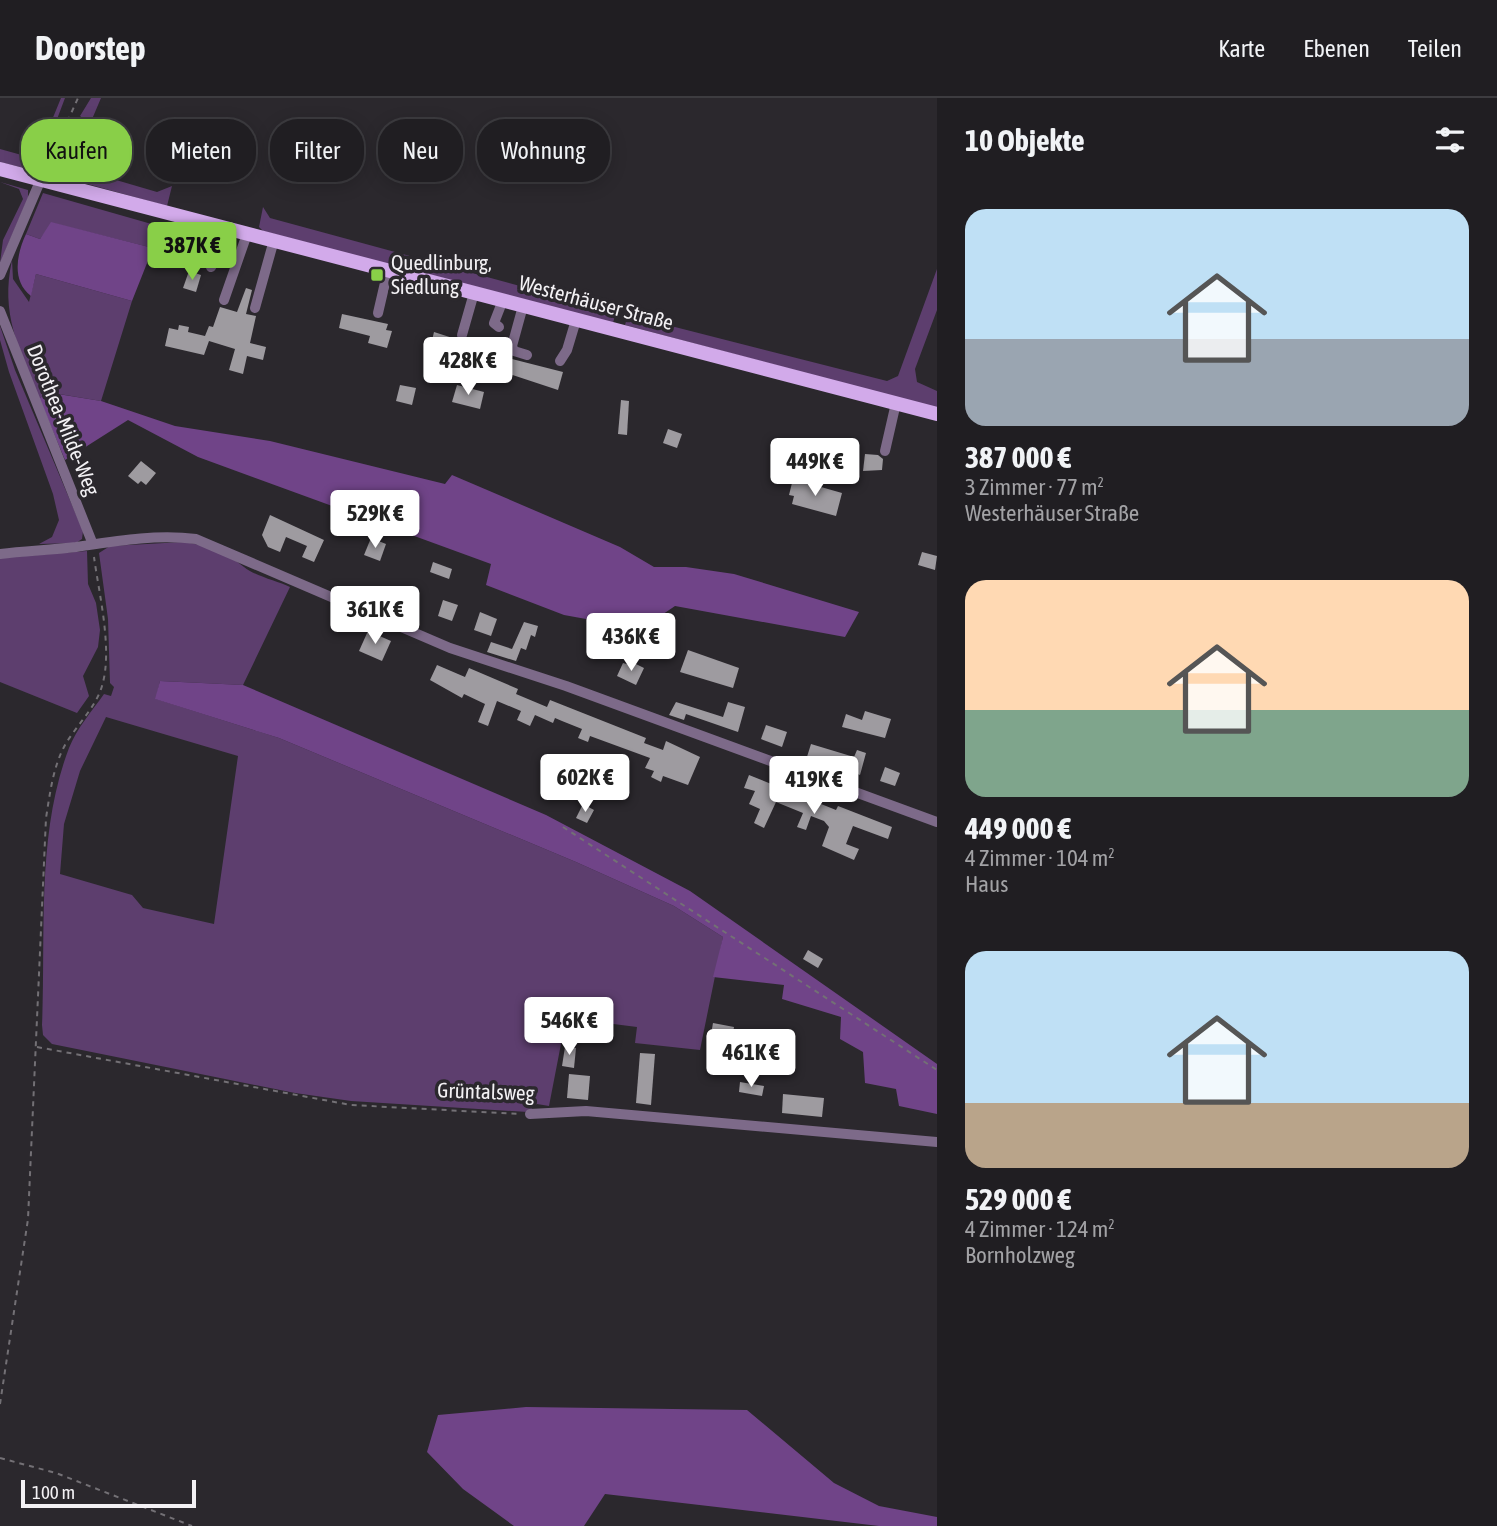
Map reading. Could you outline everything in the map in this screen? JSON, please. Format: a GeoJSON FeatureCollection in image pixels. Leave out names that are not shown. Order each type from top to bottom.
{"type":"FeatureCollection","features":[{"type":"Feature","properties":{"kind":"main road","name":"Westerhäuser Straße"},"geometry":{"type":"LineString","coordinates":[[0,169],[21,174]]}},
{"type":"Feature","properties":{"kind":"main road","name":"Westerhäuser Straße"},"geometry":{"type":"LineString","coordinates":[[52,182],[937,414]]}},
{"type":"Feature","properties":{"kind":"street"},"geometry":{"type":"LineString","coordinates":[[0,275],[40,182]]}},
{"type":"Feature","properties":{"kind":"street"},"geometry":{"type":"LineString","coordinates":[[211,267],[232,229]]}},
{"type":"Feature","properties":{"kind":"street"},"geometry":{"type":"LineString","coordinates":[[224,300],[247,233]]}},
{"type":"Feature","properties":{"kind":"street"},"geometry":{"type":"LineString","coordinates":[[255,308],[274,240]]}},
{"type":"Feature","properties":{"kind":"street"},"geometry":{"type":"LineString","coordinates":[[378,313],[388,270]]}},
{"type":"Feature","properties":{"kind":"street"},"geometry":{"type":"LineString","coordinates":[[462,335],[474,293]]}},
{"type":"Feature","properties":{"kind":"street"},"geometry":{"type":"LineString","coordinates":[[499,327],[494,324],[503,300]]}},
{"type":"Feature","properties":{"kind":"street"},"geometry":{"type":"LineString","coordinates":[[523,306],[512,346],[514,351],[527,355]]}},
{"type":"Feature","properties":{"kind":"street","name":"Dorothea-Milde-Weg"},"geometry":{"type":"LineString","coordinates":[[0,311],[92,542]]}},
{"type":"Feature","properties":{"kind":"street"},"geometry":{"type":"LineString","coordinates":[[560,361],[576,320]]}},
{"type":"Feature","properties":{"kind":"street"},"geometry":{"type":"LineString","coordinates":[[885,451],[896,403]]}},
{"type":"Feature","properties":{"kind":"street"},"geometry":{"type":"LineString","coordinates":[[0,554],[78,547],[92,542],[179,536],[196,538],[450,648],[566,687],[937,822]]}},
{"type":"Feature","properties":{"kind":"street","name":"Grüntalsweg"},"geometry":{"type":"LineString","coordinates":[[530,1114],[586,1111],[937,1142]]}},
{"type":"Feature","properties":{"kind":"path"},"geometry":{"type":"LineString","coordinates":[[68,119],[78,98]]}},
{"type":"Feature","properties":{"kind":"path"},"geometry":{"type":"LineString","coordinates":[[0,1404],[28,1219],[46,818],[52,783],[64,747],[101,690],[104,677],[102,608],[92,542]]}},
{"type":"Feature","properties":{"kind":"path"},"geometry":{"type":"LineString","coordinates":[[562,827],[937,1070]]}},
{"type":"Feature","properties":{"kind":"path","name":"Grüntalsweg"},"geometry":{"type":"LineString","coordinates":[[37,1047],[351,1105],[530,1114]]}},
{"type":"Feature","properties":{"kind":"path"},"geometry":{"type":"LineString","coordinates":[[0,1458],[56,1473],[191,1526]]}},
{"type":"Feature","properties":{"kind":"shaded area"},"geometry":{"type":"Polygon","coordinates":[[[61,98],[65,98],[57,119],[52,119],[61,98]]]}},
{"type":"Feature","properties":{"kind":"shaded area"},"geometry":{"type":"Polygon","coordinates":[[[91,98],[101,98],[92,119],[80,116],[91,98]]]}},
{"type":"Feature","properties":{"kind":"shaded area"},"geometry":{"type":"Polygon","coordinates":[[[0,149],[21,155],[21,167],[0,162],[0,149]]]}},
{"type":"Feature","properties":{"kind":"shaded area"},"geometry":{"type":"Polygon","coordinates":[[[0,182],[28,190],[28,198],[0,263],[3,240],[23,199],[19,189],[0,182]]]}},
{"type":"Feature","properties":{"kind":"shaded area"},"geometry":{"type":"Polygon","coordinates":[[[80,182],[123,182],[157,192],[172,186],[167,206],[80,182]]]}},
{"type":"Feature","properties":{"kind":"shaded area"},"geometry":{"type":"Polygon","coordinates":[[[43,193],[162,227],[153,248],[52,223],[40,239],[26,234],[43,193]]]}},
{"type":"Feature","properties":{"kind":"shaded area"},"geometry":{"type":"Polygon","coordinates":[[[263,207],[270,218],[616,312],[613,323],[416,271],[417,268],[407,265],[408,261],[401,259],[399,264],[392,261],[390,265],[263,231],[259,227],[263,207]]]}},
{"type":"Feature","properties":{"kind":"shaded area"},"geometry":{"type":"Polygon","coordinates":[[[51,222],[153,248],[132,301],[36,274],[31,296],[18,275],[20,250],[26,234],[40,239],[51,222]]]}},
{"type":"Feature","properties":{"kind":"shaded area"},"geometry":{"type":"Polygon","coordinates":[[[12,260],[13,279],[29,302],[36,274],[132,301],[101,401],[53,393],[39,398],[13,330],[8,297],[12,260]]]}},
{"type":"Feature","properties":{"kind":"shaded area"},"geometry":{"type":"Polygon","coordinates":[[[937,269],[937,310],[915,369],[917,382],[937,391],[937,408],[625,325],[628,315],[887,381],[898,376],[937,269]]]}},
{"type":"Feature","properties":{"kind":"shaded area"},"geometry":{"type":"Polygon","coordinates":[[[0,326],[15,370],[83,531],[82,539],[76,543],[39,544],[52,537],[59,520],[53,494],[9,372],[0,340],[0,326]]]}},
{"type":"Feature","properties":{"kind":"shaded area"},"geometry":{"type":"Polygon","coordinates":[[[52,393],[101,401],[175,426],[270,441],[445,484],[452,475],[620,547],[654,567],[686,567],[734,574],[859,612],[845,637],[675,606],[641,629],[564,615],[486,585],[491,564],[198,457],[128,420],[65,460],[39,398],[52,393]]]}},
{"type":"Feature","properties":{"kind":"shaded area"},"geometry":{"type":"Polygon","coordinates":[[[183,542],[200,545],[223,553],[254,573],[290,587],[243,685],[160,681],[156,699],[279,738],[576,862],[674,906],[723,937],[700,1050],[635,1043],[637,1027],[566,1018],[549,1106],[537,1104],[528,1112],[351,1101],[295,1093],[52,1044],[43,1035],[42,1025],[47,849],[51,815],[69,748],[104,694],[111,696],[114,687],[110,683],[108,619],[99,553],[110,546],[183,542]],[[106,717],[80,771],[64,824],[60,874],[132,895],[143,908],[214,924],[238,756],[106,717]]]}},
{"type":"Feature","properties":{"kind":"shaded area"},"geometry":{"type":"Polygon","coordinates":[[[87,551],[88,584],[96,603],[100,630],[98,647],[83,676],[89,696],[77,713],[0,682],[0,558],[87,551]]]}},
{"type":"Feature","properties":{"kind":"shaded area"},"geometry":{"type":"Polygon","coordinates":[[[160,681],[243,685],[546,815],[690,891],[937,1064],[937,1114],[899,1106],[896,1089],[865,1083],[863,1052],[840,1039],[841,1017],[782,999],[784,985],[713,977],[723,937],[674,906],[576,862],[279,738],[155,699],[160,681]]]}},
{"type":"Feature","properties":{"kind":"shaded area"},"geometry":{"type":"Polygon","coordinates":[[[526,1407],[747,1410],[834,1483],[879,1506],[937,1517],[937,1526],[879,1526],[605,1494],[584,1526],[514,1526],[463,1489],[427,1452],[438,1415],[526,1407]]]}},
{"type":"Feature","properties":{"kind":"building"},"geometry":{"type":"Polygon","coordinates":[[[189,271],[201,275],[196,292],[183,288],[189,271]]]}},
{"type":"Feature","properties":{"kind":"building"},"geometry":{"type":"Polygon","coordinates":[[[246,288],[252,290],[246,314],[256,316],[250,343],[266,347],[263,360],[247,356],[243,374],[229,370],[235,349],[209,341],[204,355],[165,346],[169,328],[178,330],[179,325],[189,327],[188,332],[205,336],[209,326],[213,327],[220,307],[237,312],[246,288]]]}},
{"type":"Feature","properties":{"kind":"building"},"geometry":{"type":"Polygon","coordinates":[[[342,314],[388,324],[386,330],[392,331],[387,348],[368,343],[370,336],[339,328],[342,314]]]}},
{"type":"Feature","properties":{"kind":"building"},"geometry":{"type":"Polygon","coordinates":[[[434,332],[465,342],[463,350],[455,348],[453,354],[438,350],[437,355],[429,353],[434,332]]]}},
{"type":"Feature","properties":{"kind":"building"},"geometry":{"type":"Polygon","coordinates":[[[485,342],[498,345],[496,355],[563,372],[558,390],[485,366],[487,359],[481,357],[485,342]]]}},
{"type":"Feature","properties":{"kind":"building"},"geometry":{"type":"Polygon","coordinates":[[[400,385],[416,388],[412,405],[396,401],[400,385]]]}},
{"type":"Feature","properties":{"kind":"building"},"geometry":{"type":"Polygon","coordinates":[[[457,385],[484,392],[480,409],[452,402],[457,385]]]}},
{"type":"Feature","properties":{"kind":"building"},"geometry":{"type":"Polygon","coordinates":[[[621,400],[629,401],[627,435],[618,434],[621,400]]]}},
{"type":"Feature","properties":{"kind":"building"},"geometry":{"type":"Polygon","coordinates":[[[668,429],[682,434],[677,448],[663,443],[668,429]]]}},
{"type":"Feature","properties":{"kind":"building"},"geometry":{"type":"Polygon","coordinates":[[[865,454],[878,455],[883,459],[882,470],[863,471],[865,454]]]}},
{"type":"Feature","properties":{"kind":"building"},"geometry":{"type":"Polygon","coordinates":[[[141,461],[156,473],[146,485],[141,481],[138,484],[128,476],[141,461]]]}},
{"type":"Feature","properties":{"kind":"building"},"geometry":{"type":"Polygon","coordinates":[[[793,479],[842,493],[836,516],[792,504],[794,496],[789,495],[793,479]]]}},
{"type":"Feature","properties":{"kind":"building"},"geometry":{"type":"Polygon","coordinates":[[[270,515],[324,540],[314,562],[302,557],[307,546],[286,537],[280,552],[268,547],[262,535],[270,515]]]}},
{"type":"Feature","properties":{"kind":"building"},"geometry":{"type":"Polygon","coordinates":[[[371,538],[386,544],[380,561],[364,555],[371,538]]]}},
{"type":"Feature","properties":{"kind":"building"},"geometry":{"type":"Polygon","coordinates":[[[922,552],[937,556],[935,570],[918,565],[922,552]]]}},
{"type":"Feature","properties":{"kind":"building"},"geometry":{"type":"Polygon","coordinates":[[[433,562],[452,569],[449,579],[430,572],[433,562]]]}},
{"type":"Feature","properties":{"kind":"building"},"geometry":{"type":"Polygon","coordinates":[[[443,600],[458,605],[452,621],[438,616],[443,600]]]}},
{"type":"Feature","properties":{"kind":"building"},"geometry":{"type":"Polygon","coordinates":[[[480,612],[497,619],[491,636],[474,630],[480,612]]]}},
{"type":"Feature","properties":{"kind":"building"},"geometry":{"type":"Polygon","coordinates":[[[524,622],[538,626],[535,637],[531,635],[526,650],[521,648],[516,661],[487,652],[491,642],[512,649],[524,622]]]}},
{"type":"Feature","properties":{"kind":"building"},"geometry":{"type":"Polygon","coordinates":[[[368,631],[391,641],[382,661],[359,651],[368,631]]]}},
{"type":"Feature","properties":{"kind":"building"},"geometry":{"type":"Polygon","coordinates":[[[688,650],[739,668],[733,688],[680,672],[688,650]]]}},
{"type":"Feature","properties":{"kind":"building"},"geometry":{"type":"Polygon","coordinates":[[[632,662],[644,668],[636,685],[617,676],[623,663],[630,665],[632,662]]]}},
{"type":"Feature","properties":{"kind":"building"},"geometry":{"type":"Polygon","coordinates":[[[437,665],[465,677],[469,668],[518,689],[516,694],[547,707],[550,700],[646,738],[644,743],[663,750],[666,741],[700,757],[688,785],[663,776],[661,782],[651,777],[654,771],[645,768],[650,758],[590,736],[588,742],[578,738],[582,729],[555,718],[553,723],[535,715],[530,726],[517,720],[521,711],[497,701],[488,726],[478,722],[485,704],[464,694],[462,698],[430,680],[437,665]]]}},
{"type":"Feature","properties":{"kind":"building"},"geometry":{"type":"Polygon","coordinates":[[[676,702],[723,717],[728,702],[745,707],[738,732],[686,714],[684,720],[669,715],[676,702]]]}},
{"type":"Feature","properties":{"kind":"building"},"geometry":{"type":"Polygon","coordinates":[[[865,711],[891,719],[885,738],[842,727],[846,714],[862,720],[865,711]]]}},
{"type":"Feature","properties":{"kind":"building"},"geometry":{"type":"Polygon","coordinates":[[[766,725],[787,732],[782,747],[761,739],[766,725]]]}},
{"type":"Feature","properties":{"kind":"building"},"geometry":{"type":"Polygon","coordinates":[[[811,744],[854,757],[857,750],[866,753],[860,775],[846,769],[848,765],[829,759],[827,766],[806,760],[811,744]]]}},
{"type":"Feature","properties":{"kind":"building"},"geometry":{"type":"Polygon","coordinates":[[[885,767],[900,773],[895,786],[880,781],[885,767]]]}},
{"type":"Feature","properties":{"kind":"building"},"geometry":{"type":"Polygon","coordinates":[[[749,775],[836,810],[838,806],[892,827],[888,839],[853,826],[846,844],[859,849],[854,860],[822,846],[829,827],[824,821],[811,816],[806,830],[797,827],[803,813],[776,802],[764,828],[754,823],[760,809],[749,804],[755,791],[744,788],[749,775]]]}},
{"type":"Feature","properties":{"kind":"building"},"geometry":{"type":"Polygon","coordinates":[[[583,804],[594,810],[587,823],[576,818],[583,804]]]}},
{"type":"Feature","properties":{"kind":"building"},"geometry":{"type":"Polygon","coordinates":[[[808,950],[823,959],[818,968],[803,959],[808,950]]]}},
{"type":"Feature","properties":{"kind":"building"},"geometry":{"type":"Polygon","coordinates":[[[713,1023],[734,1027],[731,1044],[710,1040],[713,1023]]]}},
{"type":"Feature","properties":{"kind":"building"},"geometry":{"type":"Polygon","coordinates":[[[752,1043],[770,1045],[768,1059],[750,1057],[752,1043]]]}},
{"type":"Feature","properties":{"kind":"building"},"geometry":{"type":"Polygon","coordinates":[[[565,1047],[576,1048],[574,1068],[562,1066],[565,1047]]]}},
{"type":"Feature","properties":{"kind":"building"},"geometry":{"type":"Polygon","coordinates":[[[640,1053],[655,1054],[651,1105],[636,1103],[640,1053]]]}},
{"type":"Feature","properties":{"kind":"building"},"geometry":{"type":"Polygon","coordinates":[[[569,1074],[590,1076],[588,1100],[567,1098],[569,1074]]]}},
{"type":"Feature","properties":{"kind":"building"},"geometry":{"type":"Polygon","coordinates":[[[740,1082],[764,1086],[762,1096],[739,1092],[740,1082]]]}},
{"type":"Feature","properties":{"kind":"building"},"geometry":{"type":"Polygon","coordinates":[[[783,1094],[824,1098],[822,1117],[782,1113],[783,1094]]]}},
{"type":"Feature","properties":{"kind":"place","name":"Quedlinburg, Siedlung"},"geometry":{"type":"Point","coordinates":[377,275]}}]}
